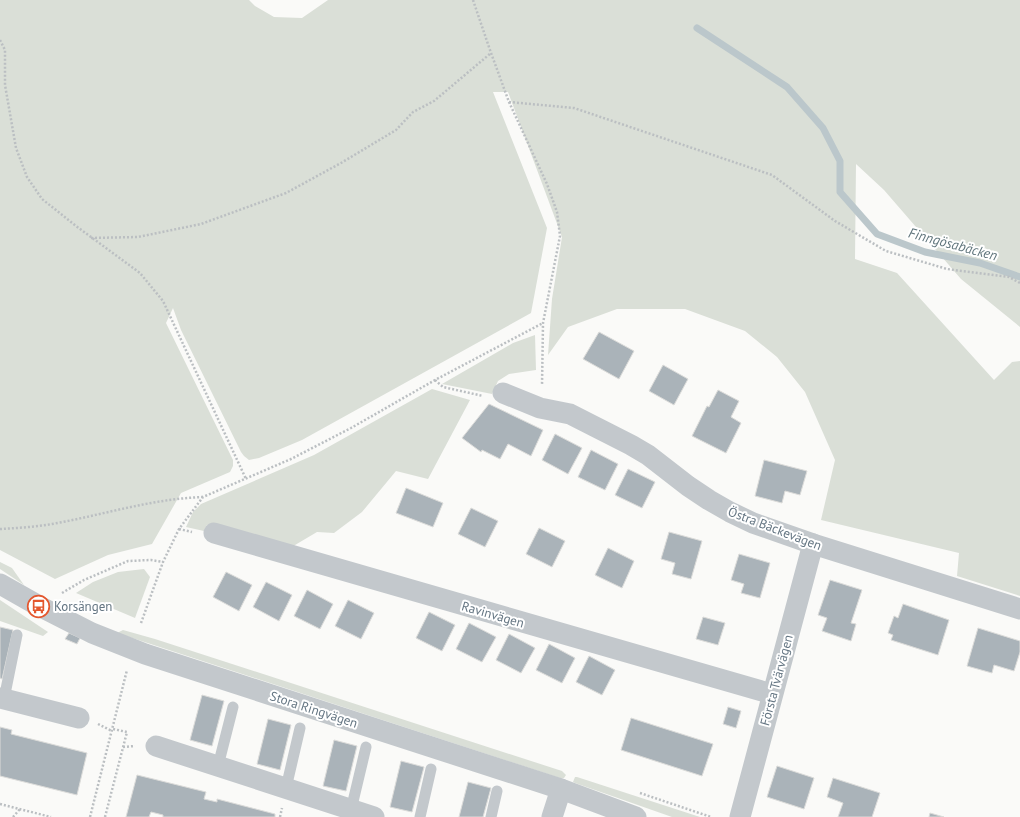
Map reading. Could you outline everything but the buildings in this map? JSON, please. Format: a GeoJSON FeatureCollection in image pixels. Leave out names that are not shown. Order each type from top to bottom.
{"type":"FeatureCollection","features":[{"type":"Feature","properties":{"kind":"street","name":"Östra Bäckevägen"},"geometry":{"type":"LineString","coordinates":[[503,393],[540,408],[570,414],[631,445],[688,486],[730,512],[753,523],[813,544],[1020,609]]}},
{"type":"Feature","properties":{"kind":"street","name":"Ravinvägen"},"geometry":{"type":"LineString","coordinates":[[214,533],[772,694]]}},
{"type":"Feature","properties":{"kind":"street","name":"Första Tvärvägen"},"geometry":{"type":"LineString","coordinates":[[740,817],[813,544]]}},
{"type":"Feature","properties":{"kind":"street","name":"Stora Ringvägen"},"geometry":{"type":"LineString","coordinates":[[0,584],[92,633],[145,654],[561,789],[636,817]]}},
{"type":"Feature","properties":{"kind":"street"},"geometry":{"type":"LineString","coordinates":[[2,698],[79,718]]}},
{"type":"Feature","properties":{"kind":"street"},"geometry":{"type":"LineString","coordinates":[[156,746],[374,817]]}},
{"type":"Feature","properties":{"kind":"street"},"geometry":{"type":"LineString","coordinates":[[552,817],[561,789]]}},
{"type":"Feature","properties":{"kind":"lane"},"geometry":{"type":"LineString","coordinates":[[2,698],[17,635]]}},
{"type":"Feature","properties":{"kind":"lane"},"geometry":{"type":"LineString","coordinates":[[218,766],[233,707]]}},
{"type":"Feature","properties":{"kind":"lane"},"geometry":{"type":"LineString","coordinates":[[286,788],[300,728]]}},
{"type":"Feature","properties":{"kind":"lane"},"geometry":{"type":"LineString","coordinates":[[351,810],[366,747]]}},
{"type":"Feature","properties":{"kind":"lane"},"geometry":{"type":"LineString","coordinates":[[420,817],[431,769]]}},
{"type":"Feature","properties":{"kind":"lane"},"geometry":{"type":"LineString","coordinates":[[490,817],[497,791]]}},
{"type":"Feature","properties":{"kind":"path"},"geometry":{"type":"LineString","coordinates":[[473,0],[509,102],[547,184],[557,212],[560,236],[543,323],[540,408]]}},
{"type":"Feature","properties":{"kind":"path"},"geometry":{"type":"LineString","coordinates":[[0,40],[5,50],[5,85],[16,148],[27,178],[42,199],[91,238],[140,273],[163,300],[246,479]]}},
{"type":"Feature","properties":{"kind":"path"},"geometry":{"type":"LineString","coordinates":[[91,238],[138,237],[200,224],[286,193],[341,163],[396,130],[413,112],[434,101],[491,53]]}},
{"type":"Feature","properties":{"kind":"path"},"geometry":{"type":"LineString","coordinates":[[509,102],[574,108],[772,174],[835,221],[886,251],[946,269],[1009,277],[1020,283]]}},
{"type":"Feature","properties":{"kind":"path"},"geometry":{"type":"LineString","coordinates":[[0,529],[52,524],[129,507],[179,498],[203,497],[290,459],[351,428],[435,380],[543,323]]}},
{"type":"Feature","properties":{"kind":"path"},"geometry":{"type":"LineString","coordinates":[[435,380],[443,388],[489,397],[503,393]]}},
{"type":"Feature","properties":{"kind":"path"},"geometry":{"type":"LineString","coordinates":[[141,623],[163,562],[179,529],[203,497]]}},
{"type":"Feature","properties":{"kind":"path"},"geometry":{"type":"LineString","coordinates":[[67,596],[61,594],[84,580],[128,561],[151,560],[163,562]]}},
{"type":"Feature","properties":{"kind":"path"},"geometry":{"type":"LineString","coordinates":[[90,817],[127,669]]}},
{"type":"Feature","properties":{"kind":"path"},"geometry":{"type":"LineString","coordinates":[[105,817],[127,732],[113,729]]}},
{"type":"Feature","properties":{"kind":"path"},"geometry":{"type":"LineString","coordinates":[[635,792],[711,817]]}},
{"type":"Feature","properties":{"kind":"path"},"geometry":{"type":"LineString","coordinates":[[0,804],[51,817]]}},
{"type":"Feature","properties":{"kind":"path"},"geometry":{"type":"LineString","coordinates":[[13,817],[20,809]]}},
{"type":"Feature","properties":{"kind":"shaded area"},"geometry":{"type":"Polygon","coordinates":[[[0,0],[249,0],[255,6],[274,17],[302,18],[328,0],[1020,0],[1020,327],[961,279],[884,190],[856,164],[855,259],[897,273],[994,380],[1012,362],[1020,361],[1020,596],[957,576],[959,553],[821,520],[835,460],[805,392],[777,357],[745,331],[685,309],[617,309],[568,327],[548,355],[552,299],[562,237],[508,92],[493,92],[547,228],[531,313],[302,440],[259,458],[249,460],[241,452],[181,330],[173,308],[166,323],[233,460],[233,466],[230,472],[181,493],[152,544],[108,555],[55,579],[0,550],[0,0]]]}},
{"type":"Feature","properties":{"kind":"shaded area"},"geometry":{"type":"Polygon","coordinates":[[[535,335],[536,370],[509,374],[498,381],[492,394],[442,384],[513,343],[535,335]]]}},
{"type":"Feature","properties":{"kind":"shaded area"},"geometry":{"type":"Polygon","coordinates":[[[432,389],[470,400],[428,479],[396,471],[362,512],[334,533],[317,532],[290,548],[207,525],[204,531],[186,527],[193,512],[201,504],[314,455],[432,389]]]}},
{"type":"Feature","properties":{"kind":"shaded area"},"geometry":{"type":"Polygon","coordinates":[[[0,562],[12,568],[24,585],[0,569],[0,562]]]}},
{"type":"Feature","properties":{"kind":"shaded area"},"geometry":{"type":"Polygon","coordinates":[[[144,569],[150,577],[135,618],[76,593],[93,582],[118,572],[144,569]]]}},
{"type":"Feature","properties":{"kind":"shaded area"},"geometry":{"type":"Polygon","coordinates":[[[0,600],[48,632],[43,636],[0,621],[0,600]]]}},
{"type":"Feature","properties":{"kind":"shaded area"},"geometry":{"type":"Polygon","coordinates":[[[123,630],[155,639],[562,771],[566,775],[564,778],[560,778],[117,633],[123,630]]]}},
{"type":"Feature","properties":{"kind":"shaded area"},"geometry":{"type":"Polygon","coordinates":[[[575,777],[700,817],[672,817],[575,783],[573,782],[575,777]]]}},
{"type":"Feature","properties":{"kind":"waterway","name":"Finngösabäcken"},"geometry":{"type":"LineString","coordinates":[[697,28],[787,87],[823,128],[840,161],[840,192],[877,234],[925,252],[980,263],[1020,277]]}},
{"type":"Feature","properties":{"kind":"place","name":"Korsängen"},"geometry":{"type":"Point","coordinates":[39,606]}}]}
